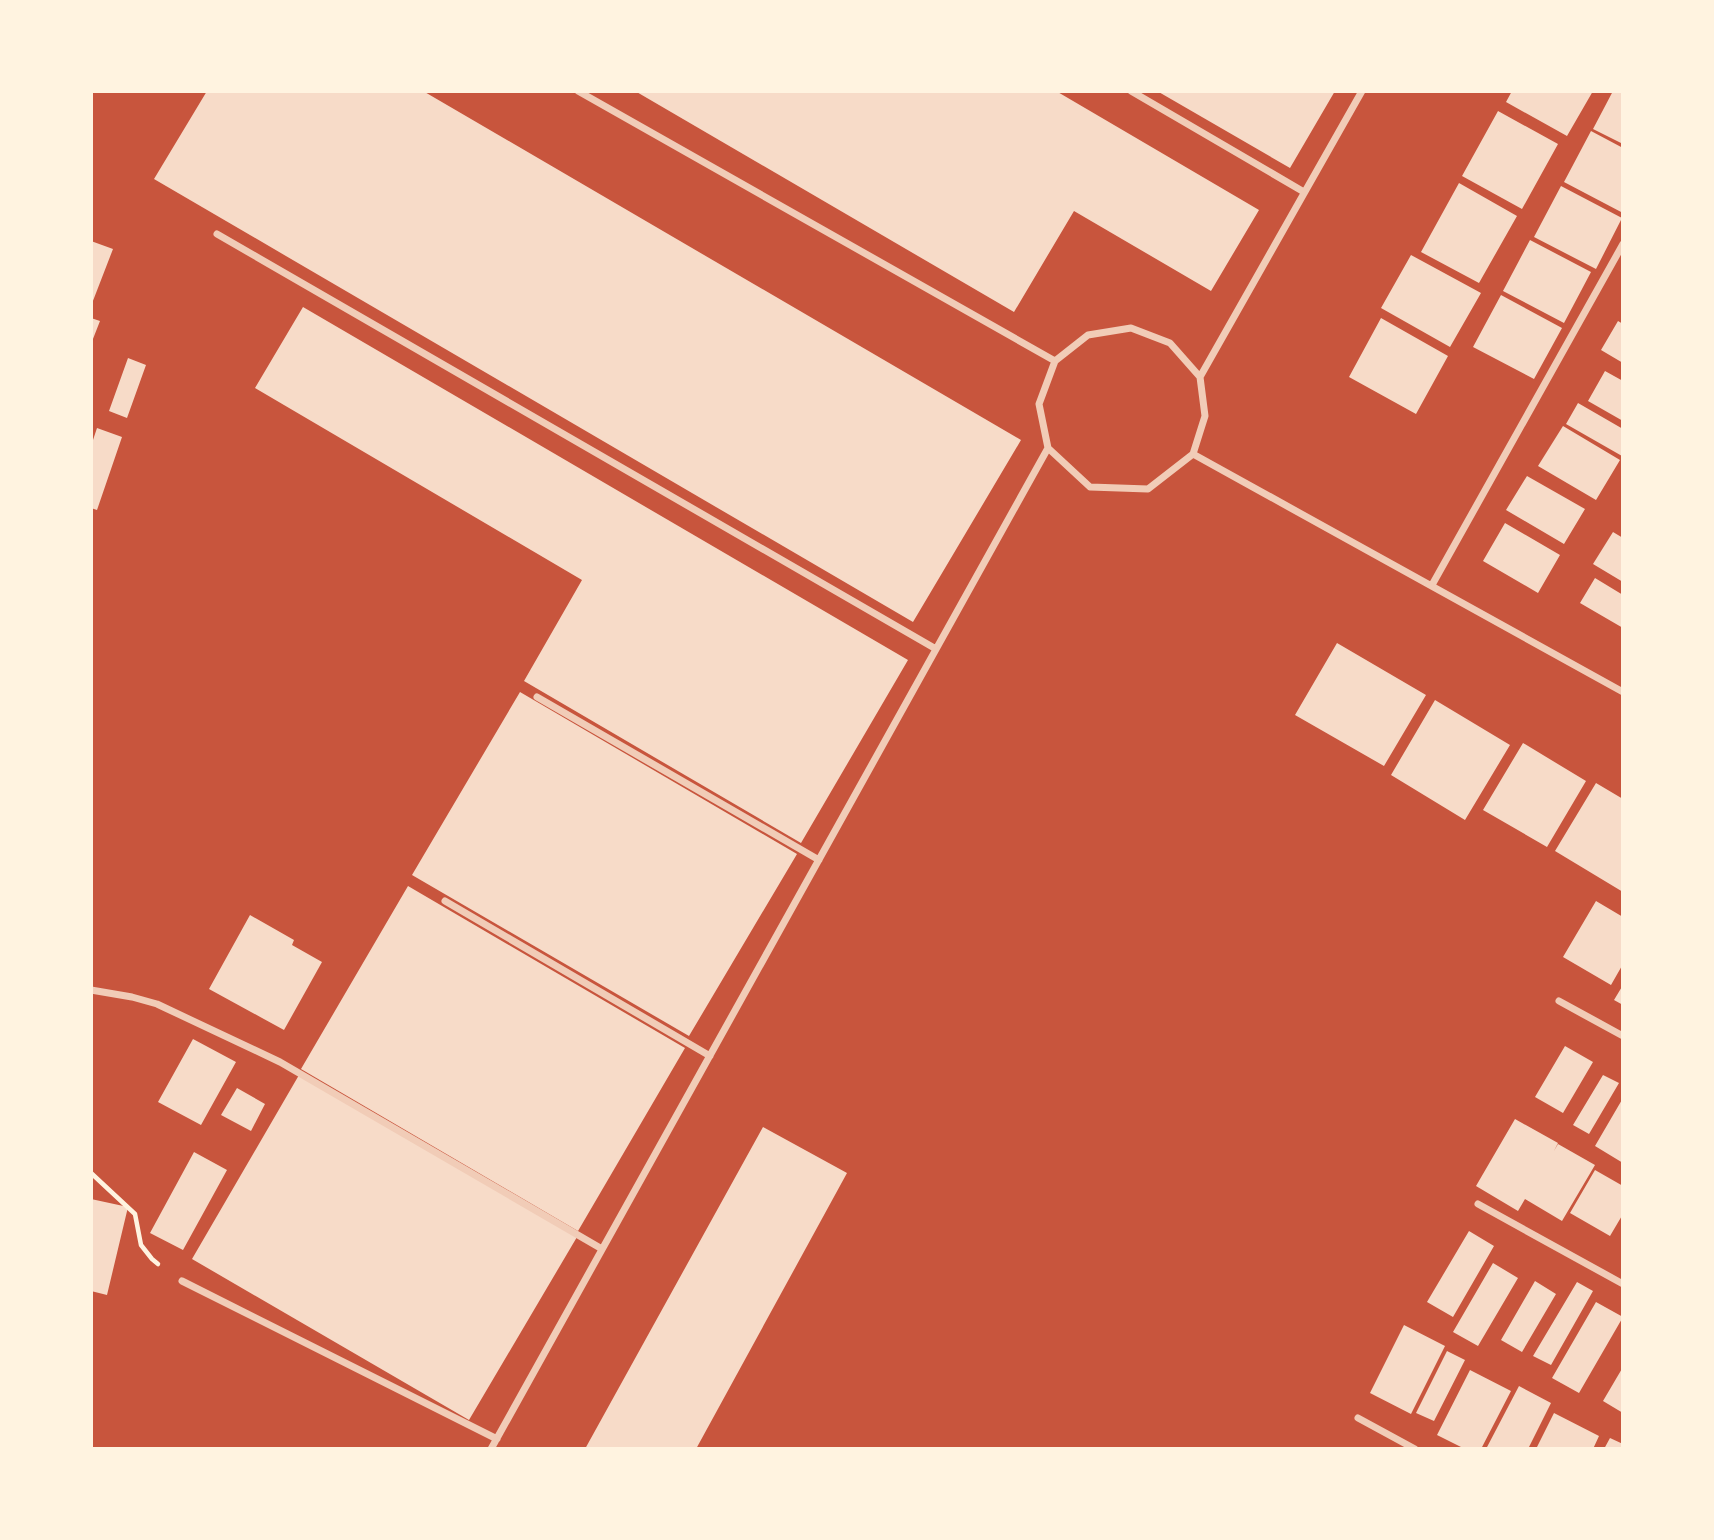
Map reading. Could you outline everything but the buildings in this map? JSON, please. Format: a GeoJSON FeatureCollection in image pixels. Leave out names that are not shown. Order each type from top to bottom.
{"type":"FeatureCollection","features":[{"type":"Feature","properties":{"kind":"street"},"geometry":{"type":"LineString","coordinates":[[578,91],[1055,361]]}},
{"type":"Feature","properties":{"kind":"street"},"geometry":{"type":"LineString","coordinates":[[1131,91],[1304,192]]}},
{"type":"Feature","properties":{"kind":"street"},"geometry":{"type":"LineString","coordinates":[[1200,377],[1362,91]]}},
{"type":"Feature","properties":{"kind":"street"},"geometry":{"type":"LineString","coordinates":[[217,234],[936,649]]}},
{"type":"Feature","properties":{"kind":"street"},"geometry":{"type":"LineString","coordinates":[[1432,585],[1623,244]]}},
{"type":"Feature","properties":{"kind":"street"},"geometry":{"type":"LineString","coordinates":[[1131,328],[1170,343],[1200,377],[1205,416],[1193,454],[1148,489],[1090,486],[1048,448],[1039,404],[1055,361],[1087,335],[1131,328]]}},
{"type":"Feature","properties":{"kind":"street"},"geometry":{"type":"LineString","coordinates":[[491,1449],[1048,448]]}},
{"type":"Feature","properties":{"kind":"street"},"geometry":{"type":"LineString","coordinates":[[1193,454],[1623,692]]}},
{"type":"Feature","properties":{"kind":"street"},"geometry":{"type":"LineString","coordinates":[[537,696],[819,860]]}},
{"type":"Feature","properties":{"kind":"street"},"geometry":{"type":"LineString","coordinates":[[446,901],[710,1056]]}},
{"type":"Feature","properties":{"kind":"street"},"geometry":{"type":"LineString","coordinates":[[91,990],[157,1004],[280,1062],[603,1249]]}},
{"type":"Feature","properties":{"kind":"street"},"geometry":{"type":"LineString","coordinates":[[1559,1001],[1623,1036]]}},
{"type":"Feature","properties":{"kind":"street"},"geometry":{"type":"LineString","coordinates":[[1478,1204],[1623,1284]]}},
{"type":"Feature","properties":{"kind":"street"},"geometry":{"type":"LineString","coordinates":[[182,1281],[497,1439]]}},
{"type":"Feature","properties":{"kind":"street"},"geometry":{"type":"LineString","coordinates":[[1358,1418],[1415,1449]]}},
{"type":"Feature","properties":{"kind":"path"},"geometry":{"type":"LineString","coordinates":[[91,1173],[135,1214],[141,1245],[152,1259],[182,1281]]}}]}
